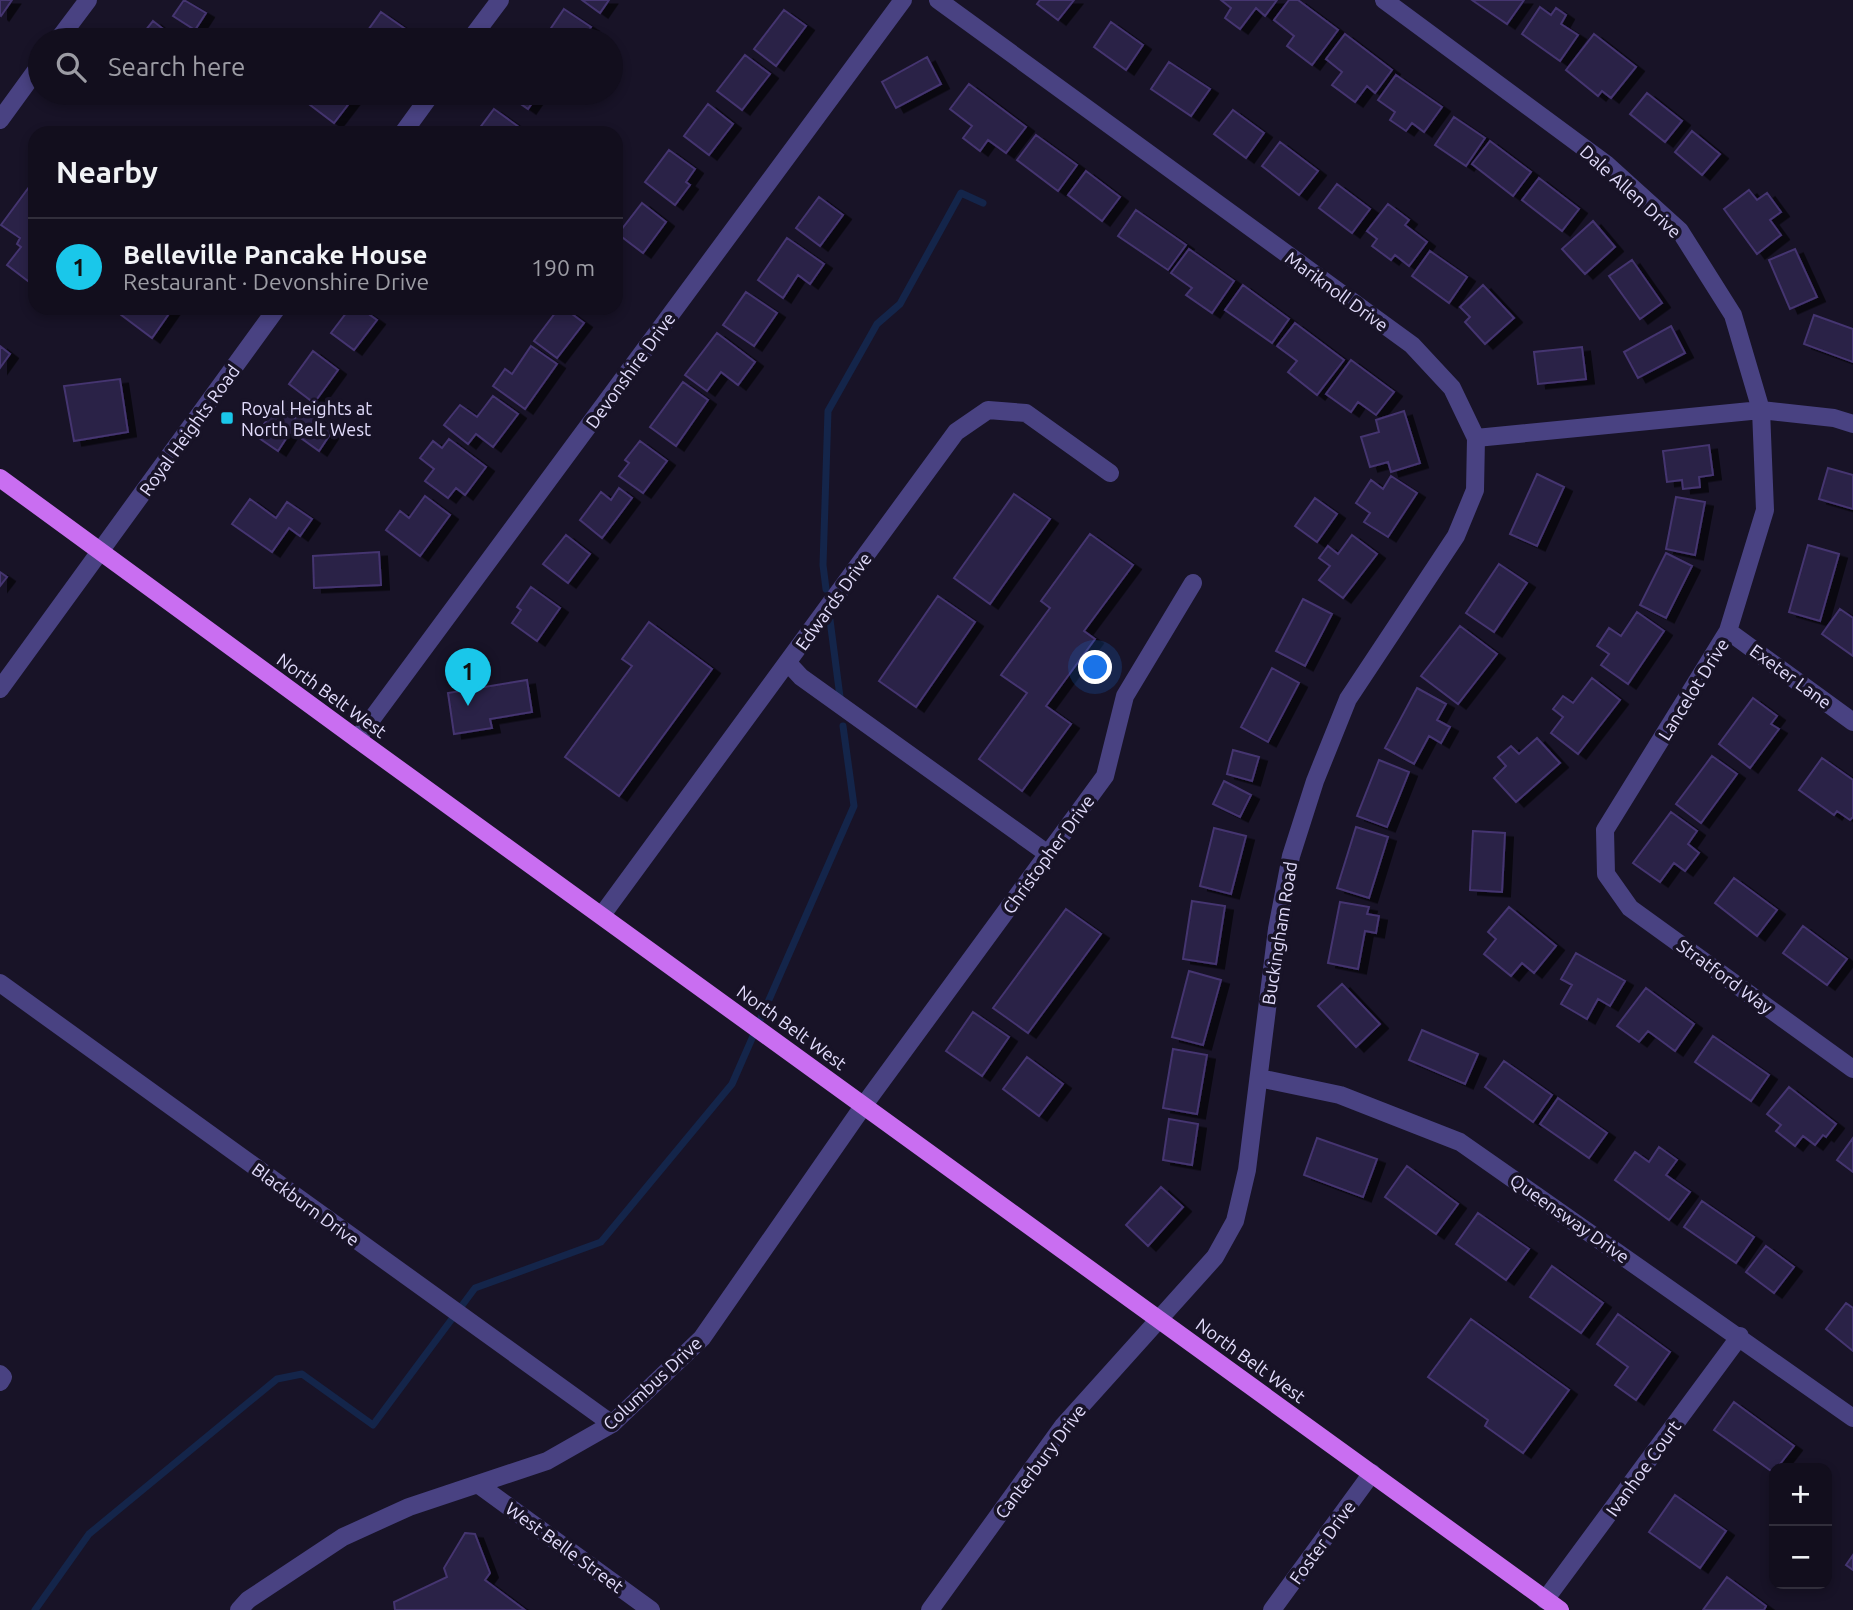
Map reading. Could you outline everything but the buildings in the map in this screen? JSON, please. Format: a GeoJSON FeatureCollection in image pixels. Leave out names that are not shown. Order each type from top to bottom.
{"type":"FeatureCollection","features":[{"type":"Feature","properties":{"kind":"main road","name":"North Belt West"},"geometry":{"type":"LineString","coordinates":[[0,478],[1552,1605]]}},
{"type":"Feature","properties":{"kind":"street"},"geometry":{"type":"LineString","coordinates":[[67,28],[88,0]]}},
{"type":"Feature","properties":{"kind":"street"},"geometry":{"type":"LineString","coordinates":[[479,28],[500,0]]}},
{"type":"Feature","properties":{"kind":"street","name":"Devonshire Drive"},"geometry":{"type":"LineString","coordinates":[[357,739],[903,0]]}},
{"type":"Feature","properties":{"kind":"street","name":"Mariknoll Drive"},"geometry":{"type":"LineString","coordinates":[[938,0],[1412,345],[1452,388],[1476,438]]}},
{"type":"Feature","properties":{"kind":"street","name":"Dale Allen Drive"},"geometry":{"type":"LineString","coordinates":[[1384,0],[1606,164],[1680,231],[1733,315],[1761,410]]}},
{"type":"Feature","properties":{"kind":"street"},"geometry":{"type":"LineString","coordinates":[[0,120],[28,82]]}},
{"type":"Feature","properties":{"kind":"street"},"geometry":{"type":"LineString","coordinates":[[408,126],[423,105]]}},
{"type":"Feature","properties":{"kind":"street","name":"Royal Heights Road"},"geometry":{"type":"LineString","coordinates":[[0,689],[272,315]]}},
{"type":"Feature","properties":{"kind":"street","name":"Edwards Drive"},"geometry":{"type":"LineString","coordinates":[[602,915],[956,432],[988,410],[1026,413],[1111,473]]}},
{"type":"Feature","properties":{"kind":"street"},"geometry":{"type":"LineString","coordinates":[[1476,438],[1761,410],[1834,418],[1853,424]]}},
{"type":"Feature","properties":{"kind":"street","name":"Lancelot Drive"},"geometry":{"type":"LineString","coordinates":[[1606,874],[1605,830],[1728,631],[1765,510],[1761,410]]}},
{"type":"Feature","properties":{"kind":"street","name":"Buckingham Road"},"geometry":{"type":"LineString","coordinates":[[1159,1318],[1215,1257],[1235,1221],[1247,1170],[1277,929],[1291,856],[1315,781],[1348,699],[1456,536],[1475,490],[1476,438]]}},
{"type":"Feature","properties":{"kind":"street","name":"Christopher Drive"},"geometry":{"type":"LineString","coordinates":[[864,1105],[1105,776],[1125,696],[1193,583]]}},
{"type":"Feature","properties":{"kind":"street","name":"Exeter Lane"},"geometry":{"type":"LineString","coordinates":[[1728,631],[1853,722]]}},
{"type":"Feature","properties":{"kind":"street"},"geometry":{"type":"LineString","coordinates":[[788,663],[801,677],[1048,854]]}},
{"type":"Feature","properties":{"kind":"street","name":"Stratford Way"},"geometry":{"type":"LineString","coordinates":[[1606,874],[1630,908],[1853,1069]]}},
{"type":"Feature","properties":{"kind":"street","name":"Blackburn Drive"},"geometry":{"type":"LineString","coordinates":[[0,983],[612,1424]]}},
{"type":"Feature","properties":{"kind":"street","name":"Queensway Drive"},"geometry":{"type":"LineString","coordinates":[[1259,1078],[1340,1095],[1460,1142],[1740,1336],[1853,1418]]}},
{"type":"Feature","properties":{"kind":"street","name":"Columbus Drive"},"geometry":{"type":"LineString","coordinates":[[239,1610],[248,1600],[343,1537],[409,1507],[547,1461],[612,1424],[702,1338],[864,1105]]}},
{"type":"Feature","properties":{"kind":"street","name":"Canterbury Drive"},"geometry":{"type":"LineString","coordinates":[[930,1610],[1063,1426],[1159,1318]]}},
{"type":"Feature","properties":{"kind":"street","name":"Ivanhoe Court"},"geometry":{"type":"LineString","coordinates":[[1552,1605],[1740,1336]]}},
{"type":"Feature","properties":{"kind":"street"},"geometry":{"type":"LineString","coordinates":[[0,1374],[3,1377],[0,1382]]}},
{"type":"Feature","properties":{"kind":"street","name":"Foster Drive"},"geometry":{"type":"LineString","coordinates":[[1272,1610],[1371,1474]]}},
{"type":"Feature","properties":{"kind":"street","name":"West Belle Street"},"geometry":{"type":"LineString","coordinates":[[479,1485],[651,1610]]}},
{"type":"Feature","properties":{"kind":"waterway"},"geometry":{"type":"LineString","coordinates":[[826,589],[823,565],[828,411],[877,324],[900,304],[961,193],[983,203]]}},
{"type":"Feature","properties":{"kind":"waterway"},"geometry":{"type":"LineString","coordinates":[[830,620],[840,697]]}},
{"type":"Feature","properties":{"kind":"waterway"},"geometry":{"type":"LineString","coordinates":[[35,1610],[89,1534],[277,1379],[302,1374],[373,1425],[475,1288],[601,1242],[732,1084],[854,806],[843,726]]}},
{"type":"Feature","properties":{"kind":"place","name":"Royal Heights at North Belt West"},"geometry":{"type":"Point","coordinates":[227,418]}},
{"type":"Feature","properties":{"kind":"place","name":"Belleville Pancake House"},"geometry":{"type":"Point","coordinates":[468,706]}}]}
